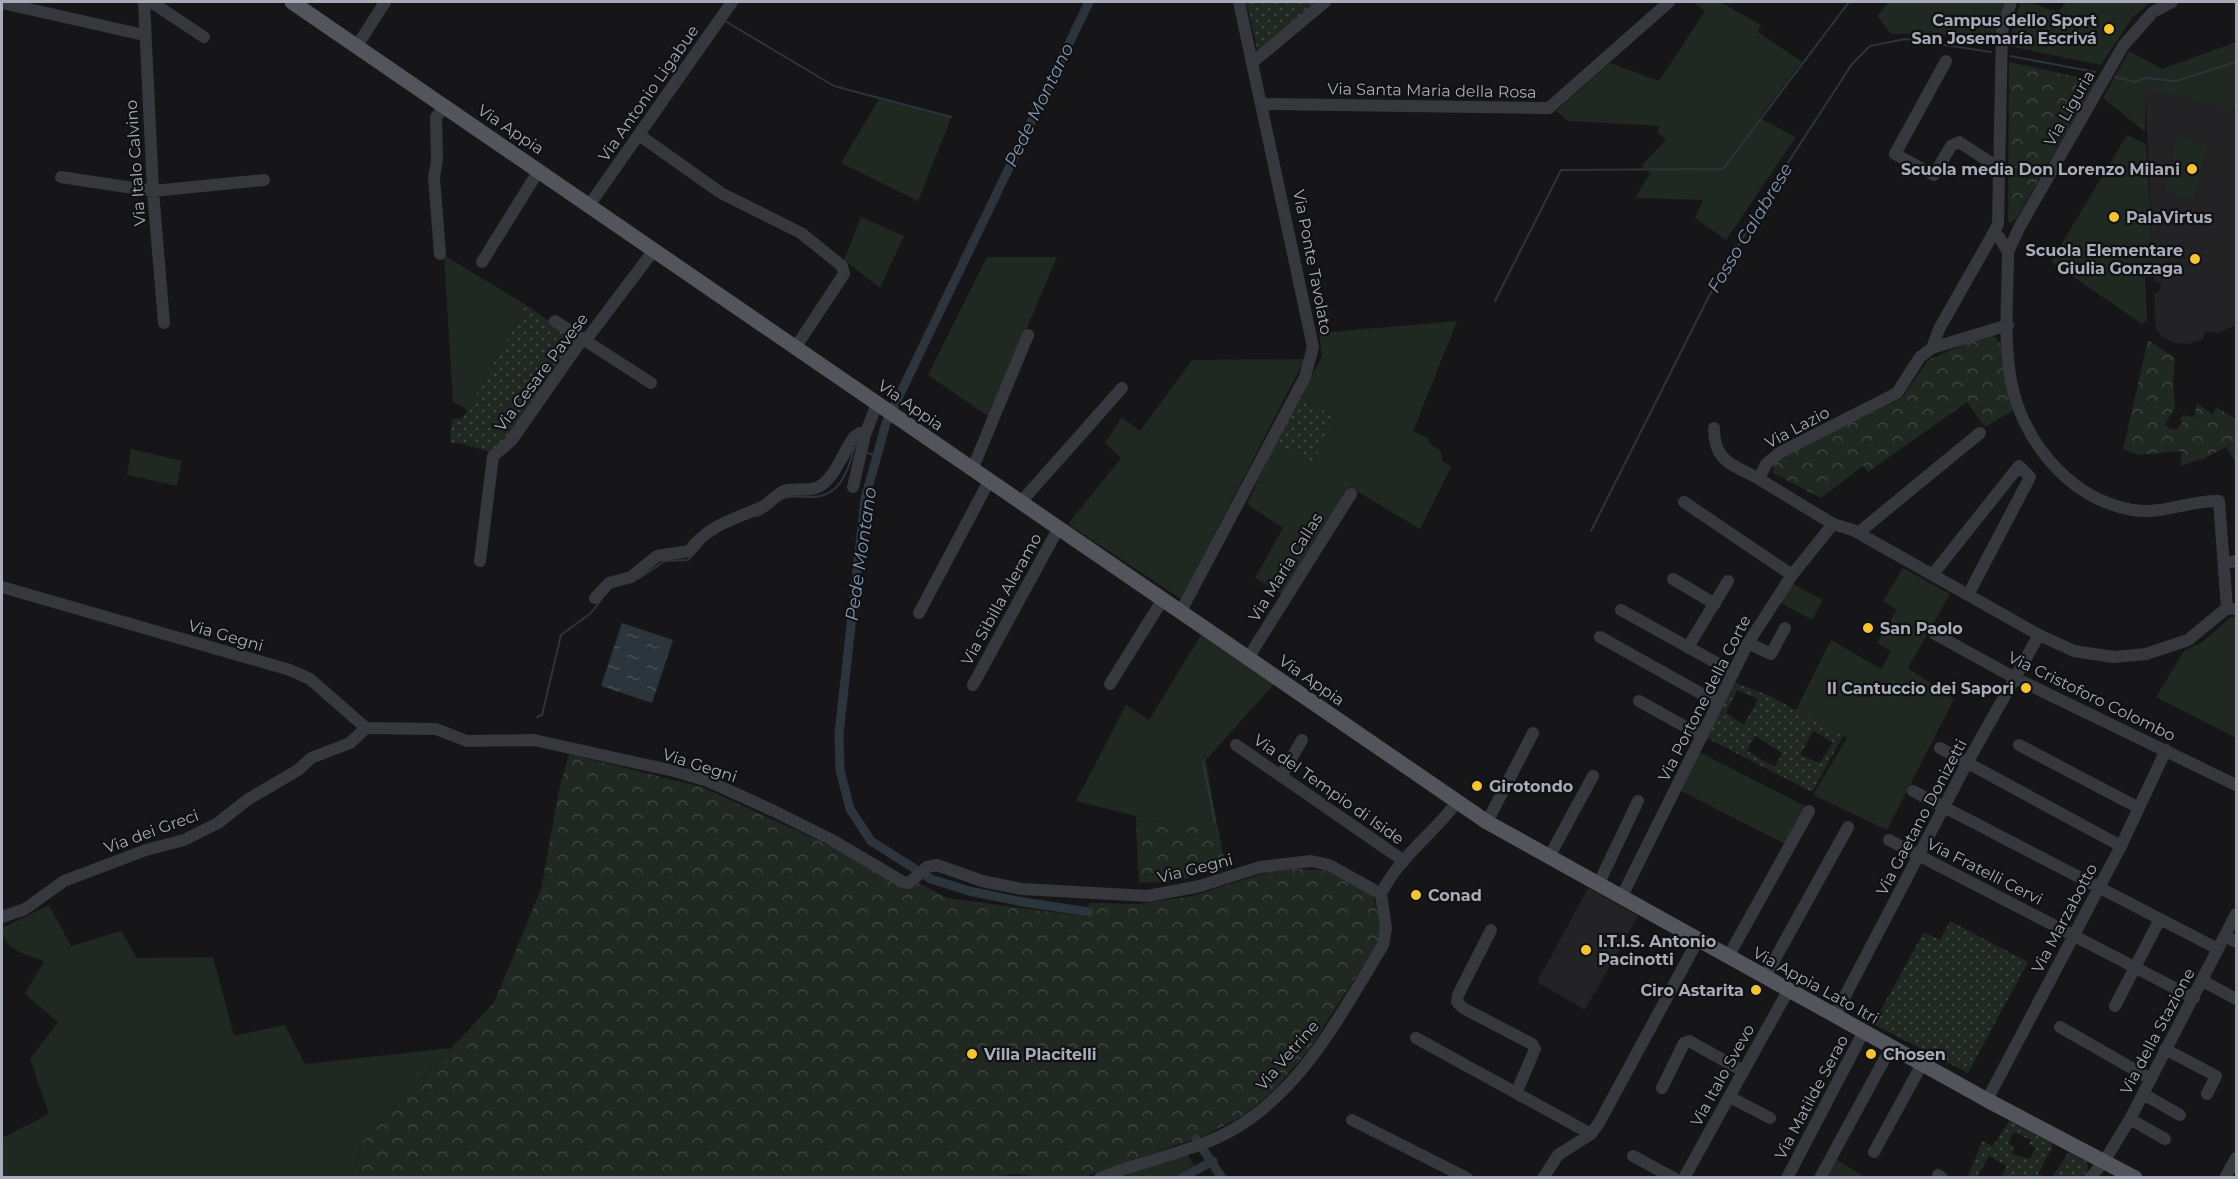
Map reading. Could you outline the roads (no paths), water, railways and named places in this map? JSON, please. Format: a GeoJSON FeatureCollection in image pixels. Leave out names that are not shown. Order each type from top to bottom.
{"type":"FeatureCollection","features":[{"type":"Feature","properties":{"kind":"main road","name":"Via Appia"},"geometry":{"type":"LineString","coordinates":[[292,2],[590,204],[1020,503],[1457,802],[1512,837]]}},
{"type":"Feature","properties":{"kind":"main road","name":"Via Appia Lato Itri"},"geometry":{"type":"LineString","coordinates":[[1512,837],[1987,1100],[2074,1147],[2105,1160],[2135,1178]]}},
{"type":"Feature","properties":{"kind":"street","name":"Via Italo Calvino"},"geometry":{"type":"LineString","coordinates":[[144,2],[153,191],[164,323]]}},
{"type":"Feature","properties":{"kind":"street"},"geometry":{"type":"LineString","coordinates":[[151,2],[204,37]]}},
{"type":"Feature","properties":{"kind":"street"},"geometry":{"type":"LineString","coordinates":[[357,46],[385,2]]}},
{"type":"Feature","properties":{"kind":"street","name":"Via Antonio Ligabue"},"geometry":{"type":"LineString","coordinates":[[590,204],[732,2]]}},
{"type":"Feature","properties":{"kind":"street","name":"Via Ponte Tavolato"},"geometry":{"type":"LineString","coordinates":[[1181,611],[1305,377],[1313,346],[1263,104],[1239,2]]}},
{"type":"Feature","properties":{"kind":"street"},"geometry":{"type":"LineString","coordinates":[[1253,62],[1325,2]]}},
{"type":"Feature","properties":{"kind":"street","name":"Via Santa Maria della Rosa"},"geometry":{"type":"LineString","coordinates":[[1263,104],[1549,108],[1670,2]]}},
{"type":"Feature","properties":{"kind":"street","name":"Via Lazio"},"geometry":{"type":"LineString","coordinates":[[1759,479],[1766,464],[1779,453],[1897,393],[1920,357],[1932,348],[1940,329],[1996,235],[2001,32],[2011,2]]}},
{"type":"Feature","properties":{"kind":"street","name":"Via Liguria"},"geometry":{"type":"LineString","coordinates":[[2010,249],[2019,228],[2123,46],[2153,12],[2172,2]]}},
{"type":"Feature","properties":{"kind":"street"},"geometry":{"type":"LineString","coordinates":[[2,3],[144,35]]}},
{"type":"Feature","properties":{"kind":"street"},"geometry":{"type":"LineString","coordinates":[[1946,61],[1895,154],[1934,175],[1951,146],[1959,142],[1999,168]]}},
{"type":"Feature","properties":{"kind":"street"},"geometry":{"type":"LineString","coordinates":[[440,254],[434,177],[437,160],[436,117],[445,106]]}},
{"type":"Feature","properties":{"kind":"street"},"geometry":{"type":"LineString","coordinates":[[639,135],[722,193],[801,233],[842,266],[844,274],[795,348]]}},
{"type":"Feature","properties":{"kind":"street"},"geometry":{"type":"LineString","coordinates":[[482,262],[539,170]]}},
{"type":"Feature","properties":{"kind":"street"},"geometry":{"type":"LineString","coordinates":[[61,177],[153,191],[264,180]]}},
{"type":"Feature","properties":{"kind":"street"},"geometry":{"type":"LineString","coordinates":[[1714,428],[1714,443],[1719,455],[1833,524],[1858,533],[1970,593],[2039,635],[2074,651],[2114,657],[2146,654],[2188,640],[2232,608],[2231,562],[2219,501],[2207,501],[2163,511],[2134,510],[2106,503],[2064,477],[2048,461],[2022,415],[2014,393],[2008,348],[2010,249],[1996,235]]}},
{"type":"Feature","properties":{"kind":"street","name":"Via Cesare Pavese"},"geometry":{"type":"LineString","coordinates":[[480,561],[493,456],[511,441],[581,341],[586,340],[654,250]]}},
{"type":"Feature","properties":{"kind":"street"},"geometry":{"type":"LineString","coordinates":[[555,321],[651,383]]}},
{"type":"Feature","properties":{"kind":"street"},"geometry":{"type":"LineString","coordinates":[[1932,348],[1993,327],[2008,325]]}},
{"type":"Feature","properties":{"kind":"street"},"geometry":{"type":"LineString","coordinates":[[972,470],[1028,335]]}},
{"type":"Feature","properties":{"kind":"street"},"geometry":{"type":"LineString","coordinates":[[1020,503],[1122,388]]}},
{"type":"Feature","properties":{"kind":"street"},"geometry":{"type":"LineString","coordinates":[[853,487],[863,445],[878,404]]}},
{"type":"Feature","properties":{"kind":"street"},"geometry":{"type":"LineString","coordinates":[[595,598],[609,583],[631,577],[657,556],[689,551],[704,533],[743,512],[764,506],[777,494],[788,490],[808,490],[820,486],[829,478],[854,437],[860,433],[863,445]]}},
{"type":"Feature","properties":{"kind":"street"},"geometry":{"type":"LineString","coordinates":[[1858,533],[1980,434]]}},
{"type":"Feature","properties":{"kind":"street"},"geometry":{"type":"LineString","coordinates":[[1933,574],[2019,466],[2030,477],[1970,593]]}},
{"type":"Feature","properties":{"kind":"street"},"geometry":{"type":"LineString","coordinates":[[919,613],[989,481]]}},
{"type":"Feature","properties":{"kind":"street","name":"Via Maria Callas"},"geometry":{"type":"LineString","coordinates":[[1248,658],[1351,494]]}},
{"type":"Feature","properties":{"kind":"street"},"geometry":{"type":"LineString","coordinates":[[1684,502],[1792,574]]}},
{"type":"Feature","properties":{"kind":"street","name":"Via Portone della Corte"},"geometry":{"type":"LineString","coordinates":[[1621,898],[1748,643],[1792,574],[1833,524]]}},
{"type":"Feature","properties":{"kind":"street","name":"Via Sibilla Aleramo"},"geometry":{"type":"LineString","coordinates":[[973,685],[1058,529]]}},
{"type":"Feature","properties":{"kind":"street"},"geometry":{"type":"LineString","coordinates":[[1673,579],[1715,604]]}},
{"type":"Feature","properties":{"kind":"street"},"geometry":{"type":"LineString","coordinates":[[1688,647],[1728,581]]}},
{"type":"Feature","properties":{"kind":"street","name":"Via Gegni"},"geometry":{"type":"LineString","coordinates":[[2,587],[290,670],[310,679],[366,728],[436,729],[467,741],[534,740],[674,771],[708,782],[832,840],[903,882],[909,883],[927,867],[937,865],[982,881],[1022,889],[1148,896],[1200,886],[1260,867],[1311,861],[1329,865],[1381,894]]}},
{"type":"Feature","properties":{"kind":"street"},"geometry":{"type":"LineString","coordinates":[[1110,684],[1163,599]]}},
{"type":"Feature","properties":{"kind":"street"},"geometry":{"type":"LineString","coordinates":[[1621,610],[1733,672]]}},
{"type":"Feature","properties":{"kind":"street"},"geometry":{"type":"LineString","coordinates":[[1748,643],[1771,654],[1785,628]]}},
{"type":"Feature","properties":{"kind":"street","name":"Via Cristoforo Colombo"},"geometry":{"type":"LineString","coordinates":[[1935,634],[2015,678],[2236,785]]}},
{"type":"Feature","properties":{"kind":"street","name":"Via Gaetano Donizetti"},"geometry":{"type":"LineString","coordinates":[[1835,1015],[1967,763],[2039,635]]}},
{"type":"Feature","properties":{"kind":"street"},"geometry":{"type":"LineString","coordinates":[[1600,637],[1718,704]]}},
{"type":"Feature","properties":{"kind":"street"},"geometry":{"type":"LineString","coordinates":[[1639,701],[1702,736]]}},
{"type":"Feature","properties":{"kind":"street","name":"Via dei Greci"},"geometry":{"type":"LineString","coordinates":[[2,917],[25,909],[64,881],[146,850],[184,840],[218,823],[247,800],[298,770],[311,758],[350,743],[366,728]]}},
{"type":"Feature","properties":{"kind":"street"},"geometry":{"type":"LineString","coordinates":[[1487,822],[1533,733]]}},
{"type":"Feature","properties":{"kind":"street"},"geometry":{"type":"LineString","coordinates":[[1281,776],[1302,740]]}},
{"type":"Feature","properties":{"kind":"street","name":"Via del Tempio di Iside"},"geometry":{"type":"LineString","coordinates":[[1236,745],[1404,861]]}},
{"type":"Feature","properties":{"kind":"street"},"geometry":{"type":"LineString","coordinates":[[2019,745],[2139,808]]}},
{"type":"Feature","properties":{"kind":"street"},"geometry":{"type":"LineString","coordinates":[[1940,748],[2121,846]]}},
{"type":"Feature","properties":{"kind":"street","name":"Via Marzabotto"},"geometry":{"type":"LineString","coordinates":[[1987,1100],[2121,846],[2166,750]]}},
{"type":"Feature","properties":{"kind":"street"},"geometry":{"type":"LineString","coordinates":[[1549,857],[1593,776]]}},
{"type":"Feature","properties":{"kind":"street"},"geometry":{"type":"LineString","coordinates":[[1913,791],[2218,949]]}},
{"type":"Feature","properties":{"kind":"street"},"geometry":{"type":"LineString","coordinates":[[1598,885],[1638,801]]}},
{"type":"Feature","properties":{"kind":"street"},"geometry":{"type":"LineString","coordinates":[[1381,894],[1386,882],[1457,802]]}},
{"type":"Feature","properties":{"kind":"street"},"geometry":{"type":"LineString","coordinates":[[1728,957],[1809,811]]}},
{"type":"Feature","properties":{"kind":"street"},"geometry":{"type":"LineString","coordinates":[[1765,977],[1848,826]]}},
{"type":"Feature","properties":{"kind":"street","name":"Via Fratelli Cervi"},"geometry":{"type":"LineString","coordinates":[[1889,840],[2194,998]]}},
{"type":"Feature","properties":{"kind":"street","name":"Via Vetrine"},"geometry":{"type":"LineString","coordinates":[[1100,1178],[1234,1129],[1278,1096],[1324,1042],[1383,945],[1386,928],[1381,894]]}},
{"type":"Feature","properties":{"kind":"street","name":"Via della Stazione"},"geometry":{"type":"LineString","coordinates":[[2105,1160],[2130,1119],[2218,949],[2231,939],[2236,914]]}},
{"type":"Feature","properties":{"kind":"street"},"geometry":{"type":"LineString","coordinates":[[2115,1006],[2133,966],[2160,918]]}},
{"type":"Feature","properties":{"kind":"street"},"geometry":{"type":"LineString","coordinates":[[1491,930],[1458,995],[1457,1002],[1463,1008],[1532,1044],[1535,1049],[1517,1091]]}},
{"type":"Feature","properties":{"kind":"street"},"geometry":{"type":"LineString","coordinates":[[1543,1178],[1558,1155],[1592,1134],[1698,940]]}},
{"type":"Feature","properties":{"kind":"street"},"geometry":{"type":"LineString","coordinates":[[2203,981],[2236,999]]}},
{"type":"Feature","properties":{"kind":"street","name":"Via Italo Svevo"},"geometry":{"type":"LineString","coordinates":[[1684,1178],[1789,989]]}},
{"type":"Feature","properties":{"kind":"street"},"geometry":{"type":"LineString","coordinates":[[2060,1027],[2150,1078]]}},
{"type":"Feature","properties":{"kind":"street","name":"Via Matilde Serao"},"geometry":{"type":"LineString","coordinates":[[1787,1178],[1864,1031]]}},
{"type":"Feature","properties":{"kind":"street"},"geometry":{"type":"LineString","coordinates":[[1416,1038],[1517,1091],[1592,1134]]}},
{"type":"Feature","properties":{"kind":"street"},"geometry":{"type":"LineString","coordinates":[[1662,1088],[1684,1043],[1689,1041],[1743,1071]]}},
{"type":"Feature","properties":{"kind":"street"},"geometry":{"type":"LineString","coordinates":[[1820,1178],[1892,1047]]}},
{"type":"Feature","properties":{"kind":"street"},"geometry":{"type":"LineString","coordinates":[[2165,1049],[2216,1076],[2207,1094]]}},
{"type":"Feature","properties":{"kind":"street"},"geometry":{"type":"LineString","coordinates":[[1874,1152],[1923,1064]]}},
{"type":"Feature","properties":{"kind":"street"},"geometry":{"type":"LineString","coordinates":[[2143,1094],[2180,1115]]}},
{"type":"Feature","properties":{"kind":"street"},"geometry":{"type":"LineString","coordinates":[[1730,1097],[1770,1118]]}},
{"type":"Feature","properties":{"kind":"street"},"geometry":{"type":"LineString","coordinates":[[2130,1119],[2165,1139]]}},
{"type":"Feature","properties":{"kind":"street"},"geometry":{"type":"LineString","coordinates":[[1352,1120],[1467,1178]]}},
{"type":"Feature","properties":{"kind":"street"},"geometry":{"type":"LineString","coordinates":[[1633,1156],[1674,1178]]}},
{"type":"Feature","properties":{"kind":"street"},"geometry":{"type":"LineString","coordinates":[[2225,1178],[2236,1158]]}},
{"type":"Feature","properties":{"kind":"street"},"geometry":{"type":"LineString","coordinates":[[2090,1178],[2105,1160]]}},
{"type":"Feature","properties":{"kind":"street"},"geometry":{"type":"LineString","coordinates":[[2102,1178],[2105,1160]]}},
{"type":"Feature","properties":{"kind":"water"},"geometry":{"type":"Polygon","coordinates":[[[622,623],[673,640],[652,703],[601,686],[622,623]]]}},
{"type":"Feature","properties":{"kind":"waterway","name":"Pede Montano"},"geometry":{"type":"LineString","coordinates":[[1089,2],[886,423],[865,499],[839,734],[840,770],[850,809],[871,841],[931,879],[969,891],[1089,912]]}},
{"type":"Feature","properties":{"kind":"waterway"},"geometry":{"type":"LineString","coordinates":[[1495,301],[1561,170],[1723,169],[1849,2]]}},
{"type":"Feature","properties":{"kind":"waterway"},"geometry":{"type":"LineString","coordinates":[[725,21],[834,86],[951,117]]}},
{"type":"Feature","properties":{"kind":"waterway","name":"Fosso Calabrese"},"geometry":{"type":"LineString","coordinates":[[1591,531],[1709,296],[1778,178],[1852,64],[1870,46],[1905,39],[1991,52]]}},
{"type":"Feature","properties":{"kind":"waterway","name":"Fosso Calabrese"},"geometry":{"type":"LineString","coordinates":[[2010,56],[2095,72]]}},
{"type":"Feature","properties":{"kind":"waterway","name":"Fosso Calabrese"},"geometry":{"type":"LineString","coordinates":[[2115,77],[2135,82],[2145,78],[2176,81],[2236,62]]}},
{"type":"Feature","properties":{"kind":"waterway"},"geometry":{"type":"LineString","coordinates":[[757,516],[784,498],[827,494],[840,483],[849,466],[854,448],[859,447]]}},
{"type":"Feature","properties":{"kind":"waterway"},"geometry":{"type":"LineString","coordinates":[[866,452],[877,457]]}},
{"type":"Feature","properties":{"kind":"waterway"},"geometry":{"type":"LineString","coordinates":[[638,579],[665,561],[688,560],[701,546]]}},
{"type":"Feature","properties":{"kind":"waterway"},"geometry":{"type":"LineString","coordinates":[[537,717],[542,715],[561,635],[591,613],[601,600]]}},
{"type":"Feature","properties":{"kind":"waterway"},"geometry":{"type":"LineString","coordinates":[[1203,762],[1215,822]]}},
{"type":"Feature","properties":{"kind":"waterway","name":"Pede Montano"},"geometry":{"type":"LineString","coordinates":[[1196,1139],[1222,1178]]}},
{"type":"Feature","properties":{"kind":"waterway"},"geometry":{"type":"LineString","coordinates":[[1181,1178],[1213,1161]]}},
{"type":"Feature","properties":{"kind":"place","name":"Campus dello Sport San Josemaría Escrivá"},"geometry":{"type":"Point","coordinates":[2109,29]}},
{"type":"Feature","properties":{"kind":"place","name":"Scuola media Don Lorenzo Milani"},"geometry":{"type":"Point","coordinates":[2192,169]}},
{"type":"Feature","properties":{"kind":"place","name":"PalaVirtus"},"geometry":{"type":"Point","coordinates":[2114,217]}},
{"type":"Feature","properties":{"kind":"place","name":"Scuola Elementare Giulia Gonzaga"},"geometry":{"type":"Point","coordinates":[2195,259]}},
{"type":"Feature","properties":{"kind":"place","name":"San Paolo"},"geometry":{"type":"Point","coordinates":[1868,628]}},
{"type":"Feature","properties":{"kind":"place","name":"Il Cantuccio dei Sapori"},"geometry":{"type":"Point","coordinates":[2026,688]}},
{"type":"Feature","properties":{"kind":"place","name":"Girotondo"},"geometry":{"type":"Point","coordinates":[1477,786]}},
{"type":"Feature","properties":{"kind":"place","name":"Conad"},"geometry":{"type":"Point","coordinates":[1416,895]}},
{"type":"Feature","properties":{"kind":"place","name":"I.T.I.S. Antonio Pacinotti"},"geometry":{"type":"Point","coordinates":[1586,950]}},
{"type":"Feature","properties":{"kind":"place","name":"Ciro Astarita"},"geometry":{"type":"Point","coordinates":[1756,990]}},
{"type":"Feature","properties":{"kind":"place","name":"Villa Placitelli"},"geometry":{"type":"Point","coordinates":[972,1054]}},
{"type":"Feature","properties":{"kind":"place","name":"Chosen"},"geometry":{"type":"Point","coordinates":[1871,1054]}}]}
